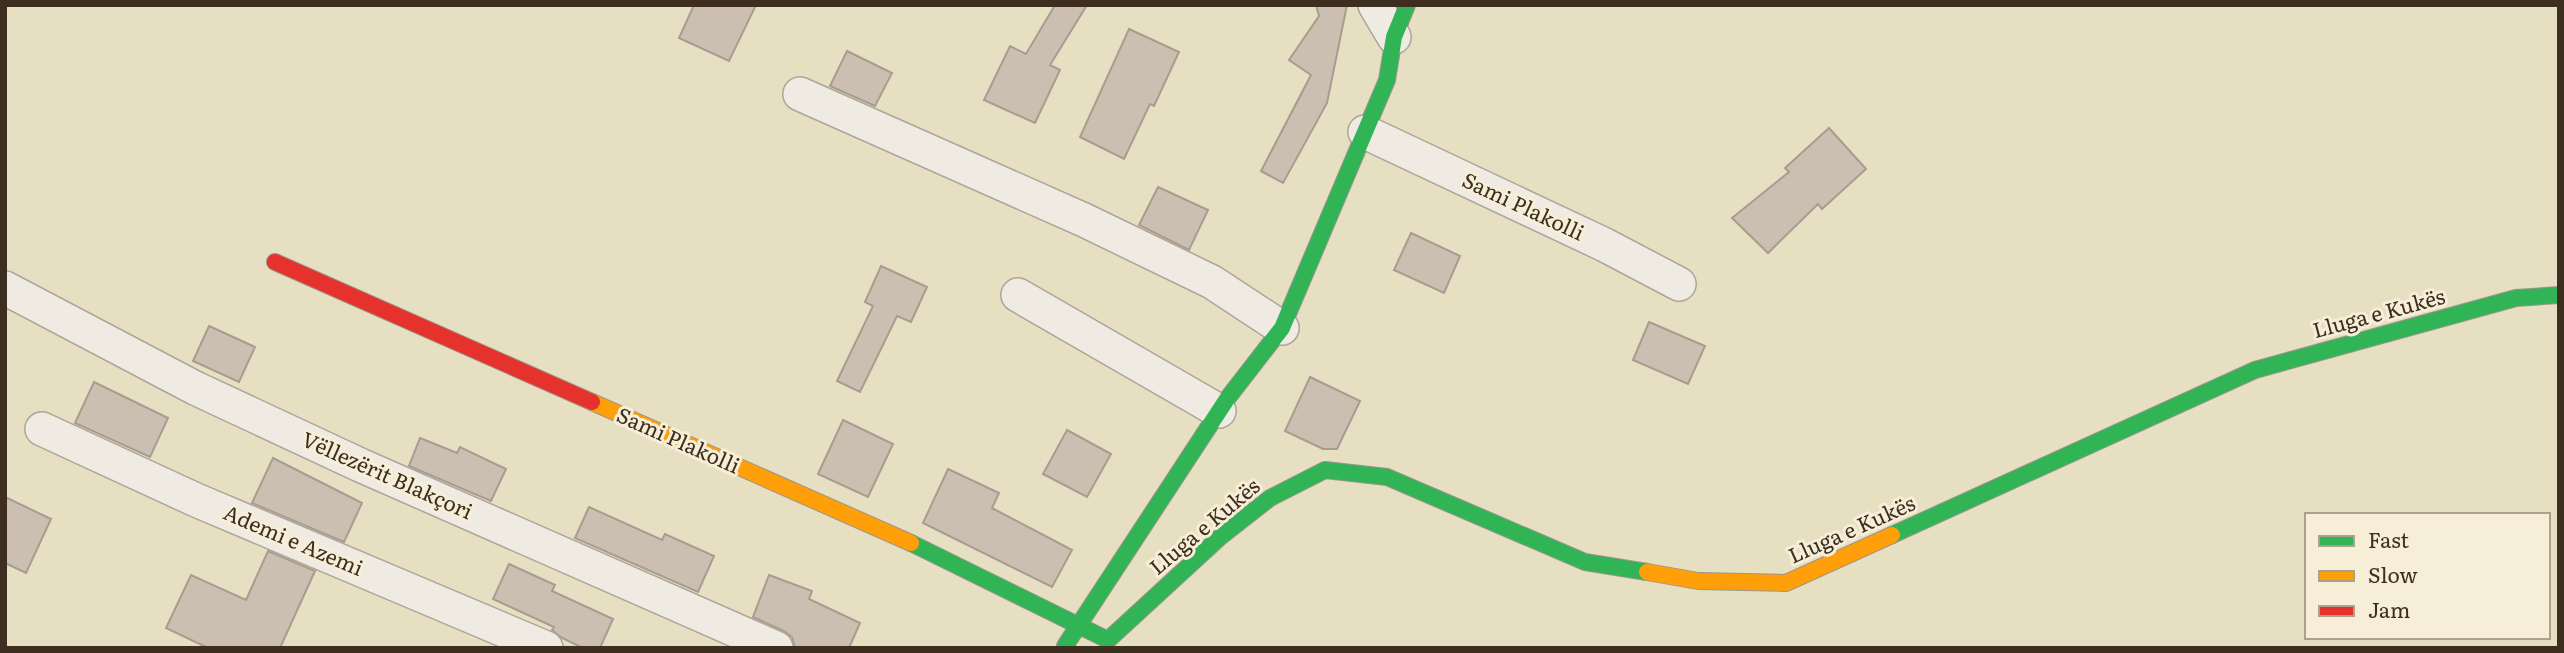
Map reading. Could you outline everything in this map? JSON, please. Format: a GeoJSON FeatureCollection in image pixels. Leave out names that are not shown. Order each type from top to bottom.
{"type":"FeatureCollection","features":[{"type":"Feature","properties":{"kind":"street"},"geometry":{"type":"LineString","coordinates":[[1375,5],[1394,37]]}},
{"type":"Feature","properties":{"kind":"street"},"geometry":{"type":"LineString","coordinates":[[1064,648],[1219,411],[1282,328],[1387,80],[1394,37],[1407,5]]}},
{"type":"Feature","properties":{"kind":"street"},"geometry":{"type":"LineString","coordinates":[[800,94],[1084,220],[1212,282],[1282,328]]}},
{"type":"Feature","properties":{"kind":"street","name":"Sami Plakolli"},"geometry":{"type":"LineString","coordinates":[[1365,132],[1605,245],[1679,284]]}},
{"type":"Feature","properties":{"kind":"street","name":"Sami Plakolli"},"geometry":{"type":"LineString","coordinates":[[275,262],[957,563],[1079,625]]}},
{"type":"Feature","properties":{"kind":"street","name":"Vëllezërit Blakçori"},"geometry":{"type":"LineString","coordinates":[[5,288],[195,388],[348,460],[776,648]]}},
{"type":"Feature","properties":{"kind":"street"},"geometry":{"type":"LineString","coordinates":[[1018,295],[1219,411]]}},
{"type":"Feature","properties":{"kind":"street","name":"Lluga e Kukës"},"geometry":{"type":"LineString","coordinates":[[1079,625],[1108,640],[1219,538],[1270,498],[1325,470],[1387,477],[1585,562],[1698,582],[1786,583],[2256,370],[2516,298],[2559,295]]}},
{"type":"Feature","properties":{"kind":"street","name":"Ademi e Azemi"},"geometry":{"type":"LineString","coordinates":[[42,429],[196,500],[546,648]]}},
{"type":"Feature","properties":{"kind":"shaded area"},"geometry":{"type":"Polygon","coordinates":[[[5,5],[2559,5],[2559,648],[5,648],[5,5]]]}},
{"type":"Feature","properties":{"kind":"building"},"geometry":{"type":"Polygon","coordinates":[[[694,5],[756,5],[729,61],[679,38],[694,5]]]}},
{"type":"Feature","properties":{"kind":"building"},"geometry":{"type":"Polygon","coordinates":[[[1055,5],[1087,5],[1050,65],[1060,70],[1035,123],[984,100],[1010,46],[1026,54],[1055,5]]]}},
{"type":"Feature","properties":{"kind":"building"},"geometry":{"type":"Polygon","coordinates":[[[1316,5],[1347,5],[1327,103],[1283,183],[1261,171],[1311,75],[1289,60],[1319,16],[1316,5]]]}},
{"type":"Feature","properties":{"kind":"building"},"geometry":{"type":"Polygon","coordinates":[[[1129,29],[1179,52],[1154,106],[1150,104],[1124,159],[1080,137],[1129,29]]]}},
{"type":"Feature","properties":{"kind":"building"},"geometry":{"type":"Polygon","coordinates":[[[847,51],[892,73],[875,106],[830,86],[847,51]]]}},
{"type":"Feature","properties":{"kind":"building"},"geometry":{"type":"Polygon","coordinates":[[[1829,128],[1866,169],[1822,209],[1818,204],[1768,253],[1732,218],[1789,172],[1785,168],[1829,128]]]}},
{"type":"Feature","properties":{"kind":"building"},"geometry":{"type":"Polygon","coordinates":[[[1158,187],[1208,210],[1189,250],[1139,225],[1158,187]]]}},
{"type":"Feature","properties":{"kind":"building"},"geometry":{"type":"Polygon","coordinates":[[[1411,233],[1460,256],[1444,293],[1394,270],[1411,233]]]}},
{"type":"Feature","properties":{"kind":"building"},"geometry":{"type":"Polygon","coordinates":[[[881,266],[927,287],[911,322],[897,316],[860,392],[837,381],[873,306],[865,302],[881,266]]]}},
{"type":"Feature","properties":{"kind":"building"},"geometry":{"type":"Polygon","coordinates":[[[1649,322],[1705,346],[1688,384],[1633,360],[1649,322]]]}},
{"type":"Feature","properties":{"kind":"building"},"geometry":{"type":"Polygon","coordinates":[[[209,326],[255,347],[239,382],[193,361],[209,326]]]}},
{"type":"Feature","properties":{"kind":"building"},"geometry":{"type":"Polygon","coordinates":[[[1310,377],[1360,401],[1337,449],[1323,449],[1285,431],[1310,377]]]}},
{"type":"Feature","properties":{"kind":"building"},"geometry":{"type":"Polygon","coordinates":[[[94,382],[168,418],[150,457],[75,423],[94,382]]]}},
{"type":"Feature","properties":{"kind":"building"},"geometry":{"type":"Polygon","coordinates":[[[843,420],[893,444],[868,497],[818,474],[843,420]]]}},
{"type":"Feature","properties":{"kind":"building"},"geometry":{"type":"Polygon","coordinates":[[[1067,430],[1111,454],[1087,497],[1043,474],[1067,430]]]}},
{"type":"Feature","properties":{"kind":"building"},"geometry":{"type":"Polygon","coordinates":[[[420,438],[457,453],[460,447],[506,469],[491,501],[409,466],[420,438]]]}},
{"type":"Feature","properties":{"kind":"building"},"geometry":{"type":"Polygon","coordinates":[[[273,458],[362,503],[344,542],[252,503],[273,458]]]}},
{"type":"Feature","properties":{"kind":"building"},"geometry":{"type":"Polygon","coordinates":[[[948,469],[999,493],[992,508],[1072,550],[1052,587],[923,523],[948,469]]]}},
{"type":"Feature","properties":{"kind":"building"},"geometry":{"type":"Polygon","coordinates":[[[5,497],[51,519],[26,573],[5,563],[5,497]]]}},
{"type":"Feature","properties":{"kind":"building"},"geometry":{"type":"Polygon","coordinates":[[[589,507],[662,540],[665,534],[714,556],[698,592],[575,538],[589,507]]]}},
{"type":"Feature","properties":{"kind":"building"},"geometry":{"type":"Polygon","coordinates":[[[268,551],[315,571],[280,648],[208,648],[166,628],[191,575],[246,600],[268,551]]]}},
{"type":"Feature","properties":{"kind":"building"},"geometry":{"type":"Polygon","coordinates":[[[509,564],[555,585],[552,591],[613,619],[600,648],[583,648],[562,638],[552,630],[554,627],[493,599],[509,564]]]}},
{"type":"Feature","properties":{"kind":"building"},"geometry":{"type":"Polygon","coordinates":[[[769,575],[812,591],[809,599],[860,623],[849,648],[795,648],[792,637],[784,631],[753,617],[769,575]]]}},
{"type":"Feature","properties":{"kind":"traffic: fast"},"geometry":{"type":"LineString","coordinates":[[1065,646],[1227,399],[1282,328],[1387,80],[1394,37],[1407,5]]}},
{"type":"Feature","properties":{"kind":"traffic: fast"},"geometry":{"type":"LineString","coordinates":[[1892,535],[2255,370],[2516,298],[2559,295]]}},
{"type":"Feature","properties":{"kind":"traffic: fast"},"geometry":{"type":"LineString","coordinates":[[911,543],[1108,640],[1219,538],[1270,498],[1325,470],[1387,477],[1585,562],[1647,572]]}},
{"type":"Feature","properties":{"kind":"traffic: slow"},"geometry":{"type":"LineString","coordinates":[[592,402],[911,543]]}},
{"type":"Feature","properties":{"kind":"traffic: slow"},"geometry":{"type":"LineString","coordinates":[[1647,572],[1698,581],[1786,583],[1892,535]]}},
{"type":"Feature","properties":{"kind":"traffic: jam"},"geometry":{"type":"LineString","coordinates":[[275,262],[592,402]]}}]}
